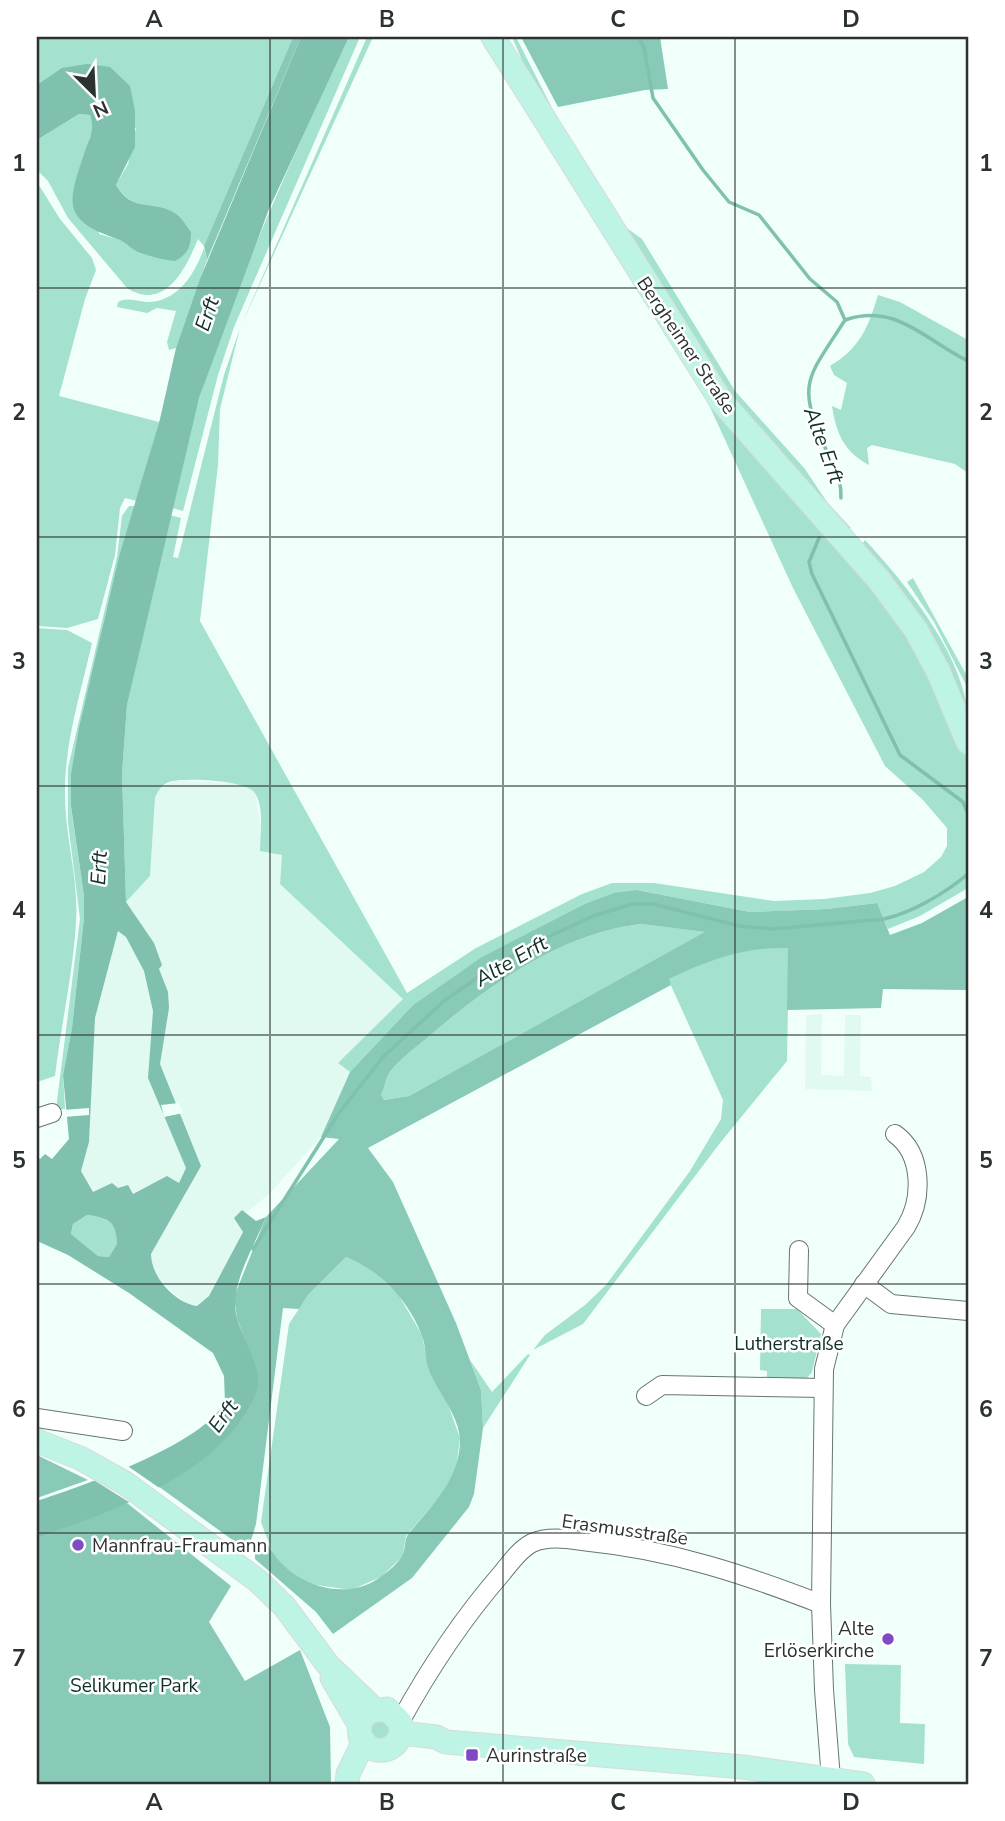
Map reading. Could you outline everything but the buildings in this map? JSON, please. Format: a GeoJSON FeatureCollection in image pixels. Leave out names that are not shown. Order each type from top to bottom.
{"type":"FeatureCollection","features":[{"type":"Feature","properties":{"kind":"main road","name":"Bergheimer Straße"},"geometry":{"type":"LineString","coordinates":[[493,37],[721,401],[879,580],[916,630],[938,671],[968,742]]}},
{"type":"Feature","properties":{"kind":"main road"},"geometry":{"type":"LineString","coordinates":[[37,1441],[95,1465],[154,1502],[267,1588],[293,1617],[328,1665],[333,1682],[383,1729],[436,1737],[446,1742],[595,1752],[863,1784]]}},
{"type":"Feature","properties":{"kind":"main road"},"geometry":{"type":"LineString","coordinates":[[347,1784],[348,1774],[383,1729]]}},
{"type":"Feature","properties":{"kind":"main road"},"geometry":{"type":"LineString","coordinates":[[356,1784],[383,1729]]}},
{"type":"Feature","properties":{"kind":"street"},"geometry":{"type":"LineString","coordinates":[[831,1779],[821,1604],[822,1388],[827,1350],[835,1325],[906,1227],[917,1201],[917,1178],[909,1149],[895,1135]]}},
{"type":"Feature","properties":{"kind":"street"},"geometry":{"type":"LineString","coordinates":[[799,1250],[798,1298],[835,1325]]}},
{"type":"Feature","properties":{"kind":"street"},"geometry":{"type":"LineString","coordinates":[[864,1284],[891,1304],[968,1311]]}},
{"type":"Feature","properties":{"kind":"street"},"geometry":{"type":"LineString","coordinates":[[646,1396],[662,1385],[822,1388]]}},
{"type":"Feature","properties":{"kind":"street"},"geometry":{"type":"LineString","coordinates":[[37,1418],[123,1431]]}},
{"type":"Feature","properties":{"kind":"street","name":"Erasmusstraße"},"geometry":{"type":"LineString","coordinates":[[383,1729],[410,1700],[483,1595],[521,1551],[541,1540],[601,1543],[674,1556],[743,1574],[821,1604]]}},
{"type":"Feature","properties":{"kind":"shaded area"},"geometry":{"type":"Polygon","coordinates":[[[175,781],[244,783],[255,792],[260,823],[282,855],[280,884],[404,999],[338,1063],[350,1072],[321,1137],[268,1195],[246,1213],[241,1210],[243,1231],[209,1296],[197,1306],[187,1304],[160,1281],[151,1263],[151,1254],[187,1192],[167,1177],[132,1194],[114,1186],[93,1193],[81,1170],[89,1142],[95,1018],[126,902],[150,876],[155,798],[160,788],[175,781]]]}},
{"type":"Feature","properties":{"kind":"shaded area"},"geometry":{"type":"Polygon","coordinates":[[[822,1014],[821,1075],[844,1076],[845,1015],[861,1015],[860,1076],[871,1077],[872,1091],[805,1089],[806,1015],[822,1014]]]}},
{"type":"Feature","properties":{"kind":"green space"},"geometry":{"type":"Polygon","coordinates":[[[37,37],[293,37],[204,246],[198,239],[180,274],[163,291],[152,295],[140,294],[127,288],[68,218],[48,181],[37,170],[37,140],[79,114],[90,115],[94,129],[89,139],[99,234],[124,241],[136,251],[152,255],[161,208],[135,202],[125,196],[116,185],[128,164],[136,128],[37,85],[37,37]]]}},
{"type":"Feature","properties":{"kind":"green space"},"geometry":{"type":"Polygon","coordinates":[[[293,37],[301,37],[207,260],[204,246],[293,37]]]}},
{"type":"Feature","properties":{"kind":"green space"},"geometry":{"type":"Polygon","coordinates":[[[349,37],[360,37],[234,327],[218,375],[183,511],[172,508],[196,409],[232,303],[288,169],[349,37]]]}},
{"type":"Feature","properties":{"kind":"green space"},"geometry":{"type":"Polygon","coordinates":[[[367,37],[373,37],[240,328],[367,37]]]}},
{"type":"Feature","properties":{"kind":"green space"},"geometry":{"type":"Polygon","coordinates":[[[512,37],[516,37],[552,108],[547,108],[537,95],[512,37]]]}},
{"type":"Feature","properties":{"kind":"green space"},"geometry":{"type":"Polygon","coordinates":[[[521,37],[660,37],[668,89],[645,90],[558,107],[521,37]]]}},
{"type":"Feature","properties":{"kind":"green space"},"geometry":{"type":"Polygon","coordinates":[[[37,182],[60,219],[92,258],[96,270],[85,299],[59,396],[159,422],[137,501],[125,498],[120,508],[115,555],[98,619],[67,628],[37,626],[37,182]]]}},
{"type":"Feature","properties":{"kind":"green space"},"geometry":{"type":"Polygon","coordinates":[[[624,226],[642,239],[735,391],[805,469],[827,502],[851,528],[847,531],[743,421],[624,226]]]}},
{"type":"Feature","properties":{"kind":"green space"},"geometry":{"type":"Polygon","coordinates":[[[204,248],[207,260],[176,348],[169,350],[167,342],[176,311],[157,308],[147,313],[117,307],[118,302],[146,302],[167,298],[190,277],[204,248]]]}},
{"type":"Feature","properties":{"kind":"green space"},"geometry":{"type":"Polygon","coordinates":[[[878,295],[900,302],[968,340],[968,473],[955,464],[872,445],[867,448],[869,465],[853,454],[843,441],[832,406],[841,410],[847,383],[834,375],[830,366],[849,352],[862,336],[878,295]]]}},
{"type":"Feature","properties":{"kind":"green space"},"geometry":{"type":"Polygon","coordinates":[[[240,328],[220,409],[218,465],[200,621],[407,993],[476,948],[582,894],[612,883],[654,883],[774,901],[824,899],[870,893],[895,886],[924,872],[941,857],[947,846],[947,828],[923,800],[885,766],[793,588],[704,394],[895,612],[947,708],[968,761],[968,888],[920,916],[888,929],[876,903],[826,909],[750,912],[637,890],[412,1006],[350,1072],[338,1063],[403,999],[280,884],[282,855],[260,851],[261,812],[254,792],[239,785],[213,781],[176,781],[164,785],[155,798],[150,876],[126,902],[122,773],[127,705],[170,515],[181,518],[173,557],[178,558],[224,375],[240,328]]]}},
{"type":"Feature","properties":{"kind":"green space"},"geometry":{"type":"Polygon","coordinates":[[[129,506],[135,506],[106,612],[71,774],[71,807],[84,896],[84,918],[72,1028],[63,1075],[65,1109],[56,1109],[80,919],[68,822],[68,768],[117,557],[122,516],[129,506]]]}},
{"type":"Feature","properties":{"kind":"green space"},"geometry":{"type":"Polygon","coordinates":[[[865,540],[898,578],[932,624],[958,674],[968,723],[862,544],[865,540]]]}},
{"type":"Feature","properties":{"kind":"green space"},"geometry":{"type":"Polygon","coordinates":[[[913,578],[967,676],[968,689],[934,622],[907,582],[913,578]]]}},
{"type":"Feature","properties":{"kind":"green space"},"geometry":{"type":"Polygon","coordinates":[[[37,628],[67,630],[92,643],[74,718],[65,776],[76,906],[72,961],[55,1076],[37,1082],[37,628]]]}},
{"type":"Feature","properties":{"kind":"green space"},"geometry":{"type":"Polygon","coordinates":[[[637,890],[750,912],[826,909],[877,903],[890,935],[922,923],[968,897],[968,990],[883,989],[881,1008],[787,1010],[788,948],[741,952],[669,979],[671,985],[368,1148],[393,1182],[456,1323],[481,1390],[483,1428],[474,1494],[469,1507],[412,1578],[333,1634],[316,1612],[255,1559],[255,1548],[267,1542],[287,1569],[318,1586],[351,1589],[368,1584],[400,1559],[408,1535],[444,1490],[459,1454],[459,1430],[428,1367],[417,1323],[401,1299],[381,1278],[346,1257],[308,1295],[299,1309],[283,1308],[256,1524],[249,1547],[245,1549],[158,1486],[214,1449],[257,1374],[237,1318],[234,1297],[266,1217],[339,1139],[321,1137],[350,1072],[412,1006],[482,957],[585,904],[614,893],[637,890]],[[641,924],[611,929],[582,938],[526,965],[474,1000],[411,1051],[388,1075],[381,1095],[384,1100],[409,1096],[705,932],[641,924]]]}},
{"type":"Feature","properties":{"kind":"green space"},"geometry":{"type":"Polygon","coordinates":[[[641,924],[706,932],[409,1096],[384,1100],[381,1096],[388,1075],[401,1060],[500,982],[526,965],[582,938],[641,924]]]}},
{"type":"Feature","properties":{"kind":"green space"},"geometry":{"type":"Polygon","coordinates":[[[759,948],[789,948],[787,1061],[720,1143],[583,1324],[533,1350],[545,1335],[585,1305],[606,1285],[690,1171],[721,1119],[723,1100],[668,979],[713,958],[759,948]]]}},
{"type":"Feature","properties":{"kind":"green space"},"geometry":{"type":"Polygon","coordinates":[[[87,1215],[100,1217],[113,1225],[117,1244],[109,1257],[98,1256],[71,1234],[73,1224],[87,1215]]]}},
{"type":"Feature","properties":{"kind":"green space"},"geometry":{"type":"Polygon","coordinates":[[[346,1257],[366,1264],[398,1294],[422,1335],[429,1369],[445,1396],[460,1438],[456,1470],[442,1494],[406,1536],[403,1556],[381,1577],[351,1590],[303,1583],[275,1559],[261,1522],[289,1324],[308,1295],[346,1257]]]}},
{"type":"Feature","properties":{"kind":"green space","name":"Lutherstraße"},"geometry":{"type":"Polygon","coordinates":[[[761,1309],[797,1309],[821,1334],[812,1372],[807,1378],[767,1379],[767,1371],[760,1370],[761,1309]]]}},
{"type":"Feature","properties":{"kind":"green space"},"geometry":{"type":"Polygon","coordinates":[[[528,1354],[530,1355],[483,1428],[481,1390],[470,1360],[492,1392],[528,1354]]]}},
{"type":"Feature","properties":{"kind":"green space"},"geometry":{"type":"Polygon","coordinates":[[[37,1455],[88,1480],[37,1498],[37,1455]]]}},
{"type":"Feature","properties":{"kind":"green space","name":"Selikumer Park"},"geometry":{"type":"Polygon","coordinates":[[[127,1503],[231,1586],[209,1622],[245,1681],[300,1650],[330,1727],[331,1784],[37,1784],[37,1539],[127,1503]]]}},
{"type":"Feature","properties":{"kind":"green space"},"geometry":{"type":"Polygon","coordinates":[[[845,1664],[901,1665],[900,1723],[925,1724],[924,1764],[854,1757],[848,1744],[845,1664]]]}},
{"type":"Feature","properties":{"kind":"green space"},"geometry":{"type":"Polygon","coordinates":[[[380,1719],[387,1722],[390,1729],[387,1736],[380,1739],[373,1736],[370,1729],[373,1722],[380,1719]]]}},
{"type":"Feature","properties":{"kind":"water","name":"Erft"},"geometry":{"type":"Polygon","coordinates":[[[301,37],[349,37],[269,209],[199,398],[127,705],[122,773],[126,902],[154,943],[162,965],[159,969],[168,992],[169,1008],[160,1064],[201,1166],[151,1254],[152,1263],[166,1288],[181,1300],[197,1306],[209,1296],[243,1232],[234,1218],[242,1210],[256,1221],[266,1217],[239,1280],[235,1306],[256,1367],[258,1385],[245,1414],[227,1438],[179,1476],[123,1505],[37,1539],[37,1501],[110,1474],[167,1448],[192,1434],[212,1418],[225,1402],[224,1376],[213,1353],[129,1293],[68,1255],[37,1241],[37,1156],[40,1159],[45,1154],[52,1159],[69,1139],[63,1075],[72,1028],[84,918],[84,896],[71,806],[71,774],[79,728],[119,557],[160,419],[176,348],[200,279],[301,37]],[[118,931],[95,1018],[89,1142],[81,1171],[93,1192],[112,1183],[118,1188],[128,1185],[133,1194],[167,1176],[179,1183],[186,1168],[148,1078],[153,1011],[144,971],[126,937],[118,931]],[[87,1215],[73,1224],[71,1234],[98,1256],[109,1257],[117,1244],[113,1225],[100,1217],[87,1215]]]}},
{"type":"Feature","properties":{"kind":"water"},"geometry":{"type":"Polygon","coordinates":[[[87,64],[110,67],[130,86],[135,111],[135,147],[116,185],[130,200],[168,210],[182,220],[191,232],[190,241],[186,252],[175,261],[138,252],[122,241],[87,225],[78,217],[73,198],[91,133],[90,115],[79,114],[37,140],[37,85],[62,68],[87,64]]]}},
{"type":"Feature","properties":{"kind":"pier"},"geometry":{"type":"Polygon","coordinates":[[[179,1103],[183,1113],[164,1117],[161,1105],[179,1103]]]}},
{"type":"Feature","properties":{"kind":"pier"},"geometry":{"type":"Polygon","coordinates":[[[89,1108],[89,1115],[64,1117],[63,1110],[89,1108]]]}},
{"type":"Feature","properties":{"kind":"pier"},"geometry":{"type":"Polygon","coordinates":[[[125,1465],[161,1489],[132,1504],[92,1479],[125,1465]]]}},
{"type":"Feature","properties":{"kind":"waterway"},"geometry":{"type":"LineString","coordinates":[[639,37],[644,48],[653,98],[703,170],[729,202],[759,215],[810,279],[837,302],[845,320]]}},
{"type":"Feature","properties":{"kind":"waterway"},"geometry":{"type":"LineString","coordinates":[[845,320],[863,316],[880,316],[895,320],[910,326],[968,361]]}},
{"type":"Feature","properties":{"kind":"waterway","name":"Alte Erft"},"geometry":{"type":"LineString","coordinates":[[841,498],[839,480],[817,429],[809,396],[814,370],[845,320]]}},
{"type":"Feature","properties":{"kind":"waterway","name":"Alte Erft"},"geometry":{"type":"LineString","coordinates":[[819,538],[809,562],[812,574],[900,755],[963,802],[968,814]]}},
{"type":"Feature","properties":{"kind":"waterway","name":"Alte Erft"},"geometry":{"type":"LineString","coordinates":[[253,1249],[339,1113],[383,1057],[444,1001],[487,971],[535,943],[593,916],[632,904],[653,904],[740,926],[773,929],[884,919],[929,901],[968,874]]}},
{"type":"Feature","properties":{"kind":"place","name":"Mannfrau-Fraumann"},"geometry":{"type":"Point","coordinates":[78,1545]}},
{"type":"Feature","properties":{"kind":"place","name":"Alte Erlöserkirche"},"geometry":{"type":"Point","coordinates":[888,1639]}},
{"type":"Feature","properties":{"kind":"place","name":"Aurinstraße"},"geometry":{"type":"Point","coordinates":[472,1755]}}]}
